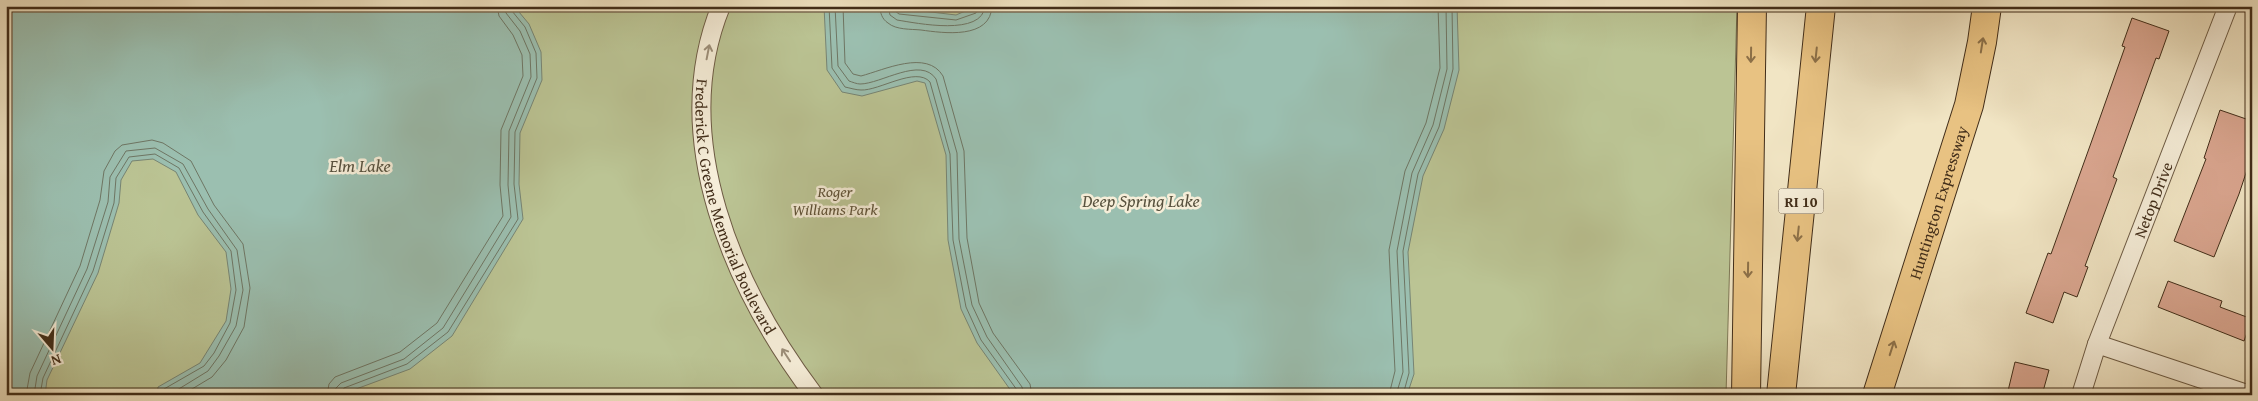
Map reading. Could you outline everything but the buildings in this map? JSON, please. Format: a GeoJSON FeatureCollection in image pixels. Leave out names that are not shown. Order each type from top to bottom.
{"type":"FeatureCollection","features":[{"type":"Feature","properties":{"kind":"highway"},"geometry":{"type":"LineString","coordinates":[[1746,395],[1752,6]]}},
{"type":"Feature","properties":{"kind":"highway","name":"RI 10"},"geometry":{"type":"LineString","coordinates":[[1781,395],[1821,6]]}},
{"type":"Feature","properties":{"kind":"highway","name":"Huntington Expressway"},"geometry":{"type":"LineString","coordinates":[[1877,395],[1969,106],[1987,6]]}},
{"type":"Feature","properties":{"kind":"street","name":"Frederick C Greene Memorial Boulevard"},"geometry":{"type":"LineString","coordinates":[[721,6],[710,41],[705,68],[703,124],[708,174],[722,222],[745,281],[774,336],[814,395]]}},
{"type":"Feature","properties":{"kind":"street","name":"Netop Drive"},"geometry":{"type":"LineString","coordinates":[[2081,395],[2097,344],[2228,6]]}},
{"type":"Feature","properties":{"kind":"street"},"geometry":{"type":"LineString","coordinates":[[2097,344],[2250,395]]}},
{"type":"Feature","properties":{"kind":"green space","name":"Roger Williams Park"},"geometry":{"type":"Polygon","coordinates":[[[6,6],[1737,6],[1726,395],[6,395],[6,6]]]}},
{"type":"Feature","properties":{"kind":"water","name":"Elm Lake"},"geometry":{"type":"Polygon","coordinates":[[[6,6],[514,6],[529,24],[541,52],[542,80],[520,133],[519,184],[523,219],[452,336],[410,369],[340,395],[157,395],[158,387],[200,363],[226,321],[231,289],[226,252],[198,215],[176,172],[153,159],[132,161],[121,180],[119,203],[98,273],[47,380],[45,395],[6,395],[6,6]]]}},
{"type":"Feature","properties":{"kind":"water","name":"Deep Spring Lake"},"geometry":{"type":"Polygon","coordinates":[[[824,6],[881,6],[956,15],[977,6],[1457,6],[1459,70],[1444,129],[1423,176],[1408,252],[1414,374],[1407,395],[1014,395],[977,343],[961,309],[948,240],[946,155],[925,83],[917,81],[862,96],[842,92],[827,70],[824,6]]]}}]}
